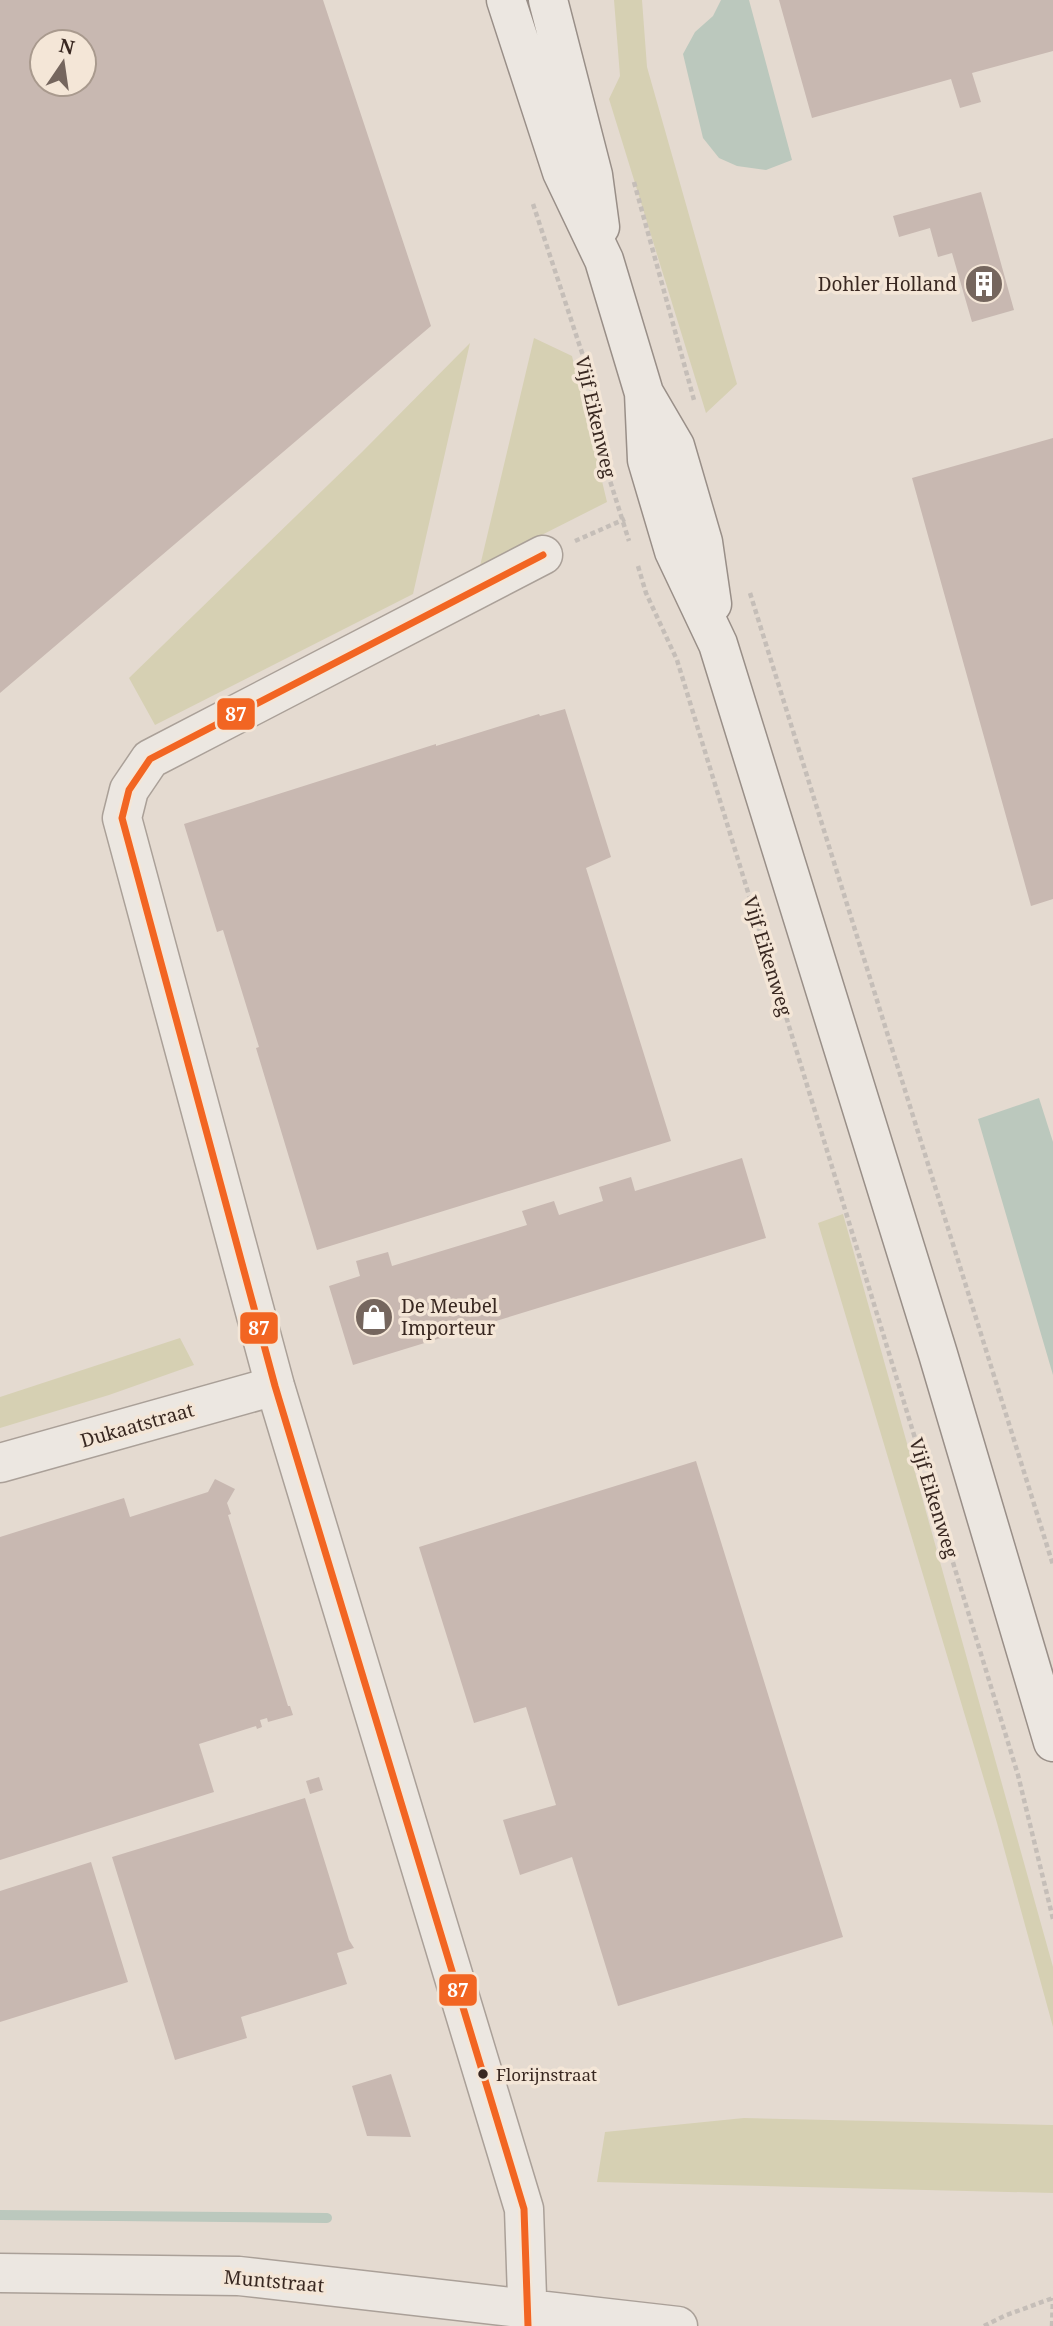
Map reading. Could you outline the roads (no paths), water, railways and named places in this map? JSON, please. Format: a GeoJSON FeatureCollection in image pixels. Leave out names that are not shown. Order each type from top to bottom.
{"type":"FeatureCollection","features":[{"type":"Feature","properties":{"kind":"street"},"geometry":{"type":"LineString","coordinates":[[506,0],[562,173],[604,260],[644,393],[675,446],[703,542],[718,644],[938,1354],[1053,1742]]}},
{"type":"Feature","properties":{"kind":"street"},"geometry":{"type":"LineString","coordinates":[[548,0],[593,175],[604,260]]}},
{"type":"Feature","properties":{"kind":"street"},"geometry":{"type":"LineString","coordinates":[[543,555],[150,759],[128,790],[122,818],[275,1386],[524,2209],[528,2317],[678,2326]]}},
{"type":"Feature","properties":{"kind":"street","name":"Dukaatstraat"},"geometry":{"type":"LineString","coordinates":[[0,1463],[275,1386]]}},
{"type":"Feature","properties":{"kind":"street","name":"Muntstraat"},"geometry":{"type":"LineString","coordinates":[[0,2273],[239,2276],[528,2317]]}},
{"type":"Feature","properties":{"kind":"waterway"},"geometry":{"type":"LineString","coordinates":[[0,2215],[327,2218]]}},
{"type":"Feature","properties":{"kind":"place","name":"Dohler Holland"},"geometry":{"type":"Point","coordinates":[984,284]}},
{"type":"Feature","properties":{"kind":"place","name":"De Meubel Importeur"},"geometry":{"type":"Point","coordinates":[374,1317]}},
{"type":"Feature","properties":{"kind":"place","name":"Florijnstraat"},"geometry":{"type":"Point","coordinates":[483,2074]}}]}
